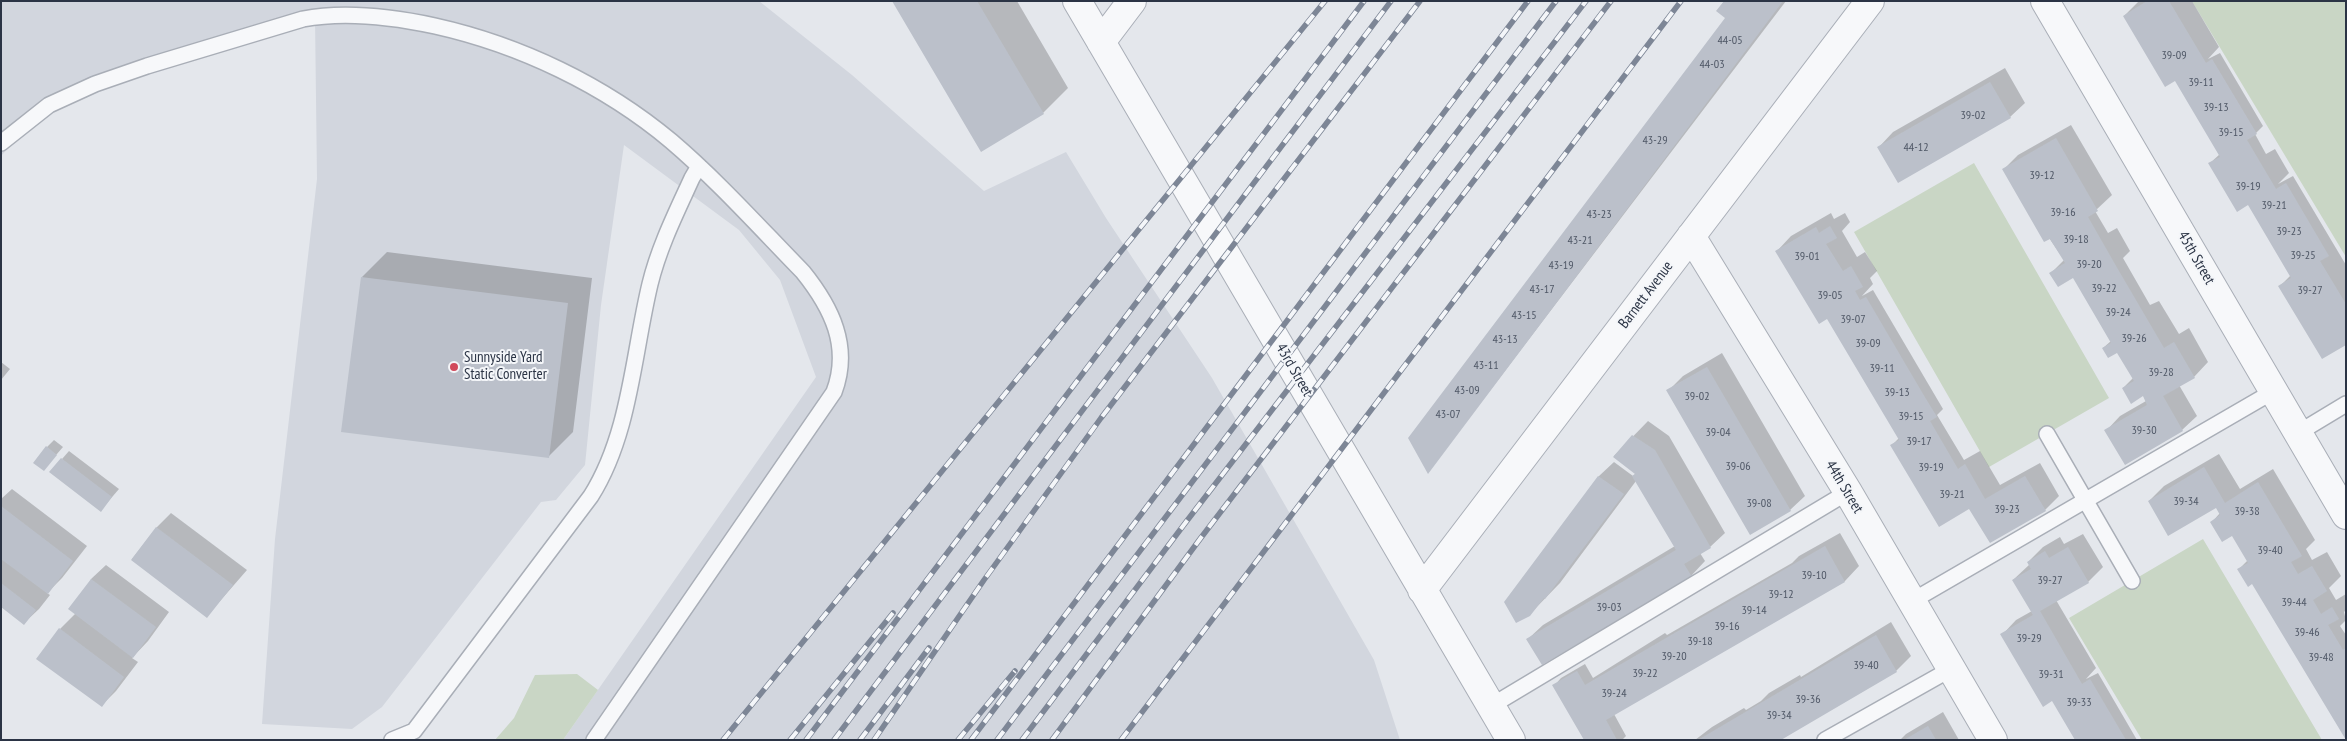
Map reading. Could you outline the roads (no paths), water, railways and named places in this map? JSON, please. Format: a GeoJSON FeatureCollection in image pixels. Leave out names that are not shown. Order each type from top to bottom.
{"type":"FeatureCollection","features":[{"type":"Feature","properties":{"kind":"street","name":"43rd Street"},"geometry":{"type":"LineString","coordinates":[[1077,1],[1511,740]]}},
{"type":"Feature","properties":{"kind":"street"},"geometry":{"type":"LineString","coordinates":[[1101,42],[1132,1]]}},
{"type":"Feature","properties":{"kind":"street","name":"Barnett Avenue"},"geometry":{"type":"LineString","coordinates":[[1422,590],[1870,1]]}},
{"type":"Feature","properties":{"kind":"street","name":"45th Street"},"geometry":{"type":"LineString","coordinates":[[2045,1],[2346,515]]}},
{"type":"Feature","properties":{"kind":"street","name":"44th Street"},"geometry":{"type":"LineString","coordinates":[[1691,236],[1848,492],[1993,740]]}},
{"type":"Feature","properties":{"kind":"lane"},"geometry":{"type":"LineString","coordinates":[[1,144],[49,105],[118,75],[315,16],[370,17],[415,22],[448,29],[531,56],[566,73],[615,101],[670,140],[699,166],[803,272],[817,289],[835,321],[840,352],[838,379],[834,392],[594,740]]}},
{"type":"Feature","properties":{"kind":"lane"},"geometry":{"type":"LineString","coordinates":[[392,740],[414,731],[591,496],[604,476],[620,432],[657,258],[699,166]]}},
{"type":"Feature","properties":{"kind":"lane"},"geometry":{"type":"LineString","coordinates":[[1912,602],[2274,391]]}},
{"type":"Feature","properties":{"kind":"lane"},"geometry":{"type":"LineString","coordinates":[[2298,433],[2346,404]]}},
{"type":"Feature","properties":{"kind":"lane"},"geometry":{"type":"LineString","coordinates":[[2047,434],[2132,581]]}},
{"type":"Feature","properties":{"kind":"lane"},"geometry":{"type":"LineString","coordinates":[[1491,706],[1848,492]]}},
{"type":"Feature","properties":{"kind":"lane"},"geometry":{"type":"LineString","coordinates":[[1825,740],[1951,669]]}},
{"type":"Feature","properties":{"kind":"railway"},"geometry":{"type":"LineString","coordinates":[[723,740],[1325,1]]}},
{"type":"Feature","properties":{"kind":"railway"},"geometry":{"type":"LineString","coordinates":[[806,740],[1364,1]]}},
{"type":"Feature","properties":{"kind":"railway"},"geometry":{"type":"LineString","coordinates":[[834,740],[1391,1]]}},
{"type":"Feature","properties":{"kind":"railway"},"geometry":{"type":"LineString","coordinates":[[874,740],[984,580],[1101,418],[1420,1]]}},
{"type":"Feature","properties":{"kind":"railway"},"geometry":{"type":"LineString","coordinates":[[971,740],[1528,1]]}},
{"type":"Feature","properties":{"kind":"railway"},"geometry":{"type":"LineString","coordinates":[[997,740],[1556,1]]}},
{"type":"Feature","properties":{"kind":"railway"},"geometry":{"type":"LineString","coordinates":[[1022,740],[1186,522],[1586,1]]}},
{"type":"Feature","properties":{"kind":"railway"},"geometry":{"type":"LineString","coordinates":[[1052,740],[1200,539],[1611,1]]}},
{"type":"Feature","properties":{"kind":"railway"},"geometry":{"type":"LineString","coordinates":[[1121,740],[1681,1]]}},
{"type":"Feature","properties":{"kind":"railway"},"geometry":{"type":"LineString","coordinates":[[790,740],[893,613]]}},
{"type":"Feature","properties":{"kind":"railway"},"geometry":{"type":"LineString","coordinates":[[860,740],[929,648]]}},
{"type":"Feature","properties":{"kind":"railway"},"geometry":{"type":"LineString","coordinates":[[958,740],[1015,671]]}},
{"type":"Feature","properties":{"kind":"place","name":"Sunnyside Yard Static Converter"},"geometry":{"type":"Point","coordinates":[454,367]}}]}
